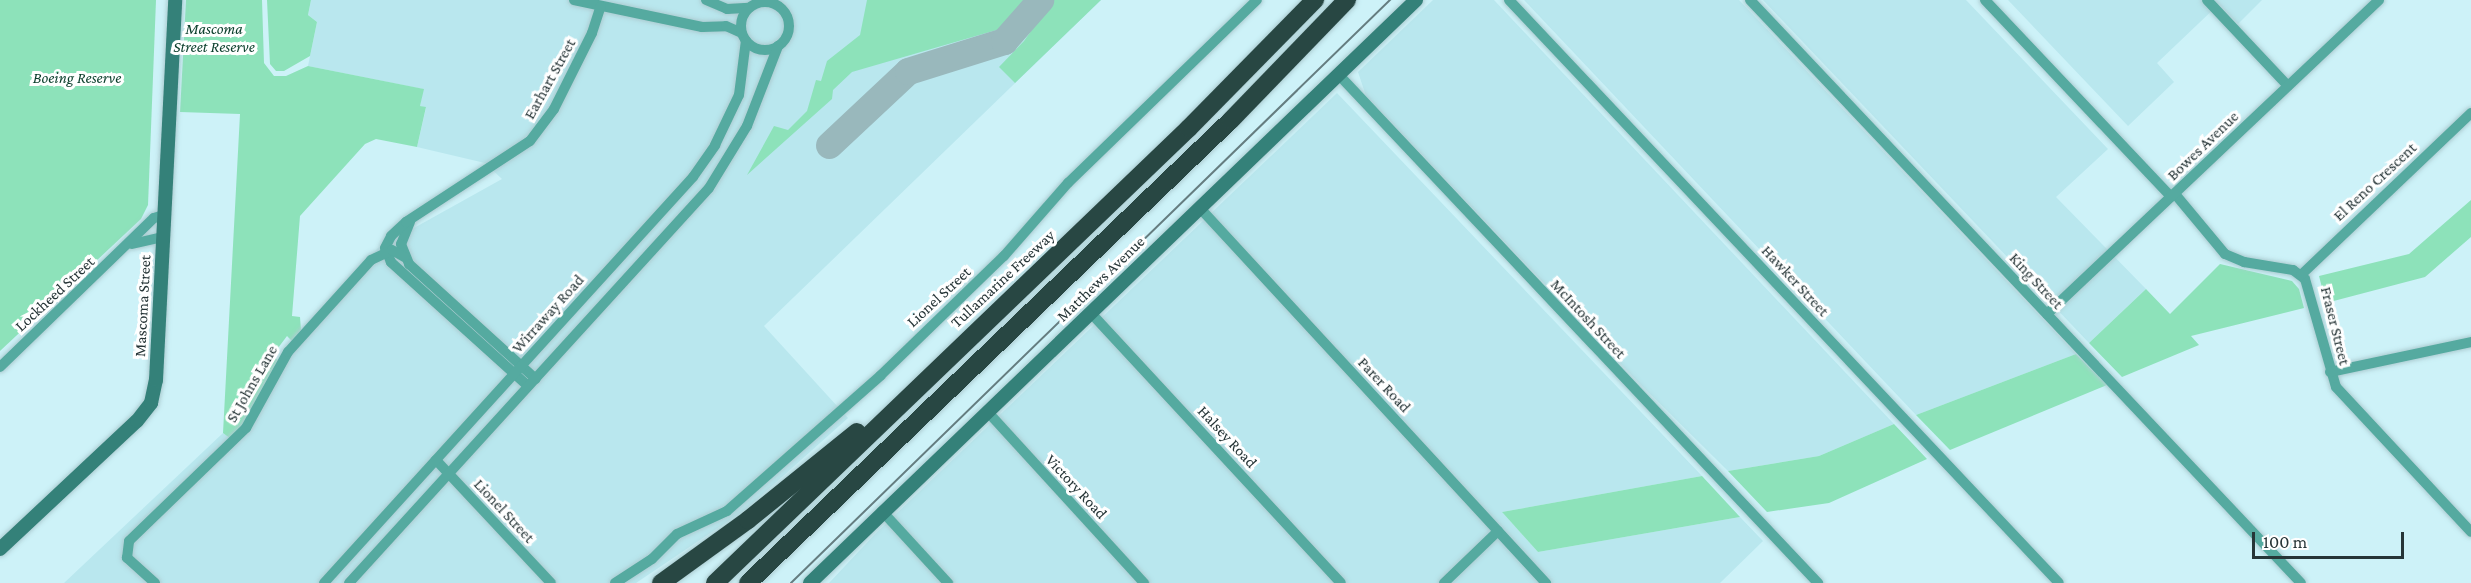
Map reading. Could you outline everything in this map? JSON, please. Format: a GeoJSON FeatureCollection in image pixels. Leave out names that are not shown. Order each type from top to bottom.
{"type":"FeatureCollection","features":[{"type":"Feature","properties":{"kind":"highway"},"geometry":{"type":"LineString","coordinates":[[1213,104],[1302,0]]}},
{"type":"Feature","properties":{"kind":"highway","name":"Tullamarine Freeway"},"geometry":{"type":"LineString","coordinates":[[716,583],[1213,104],[1314,0]]}},
{"type":"Feature","properties":{"kind":"highway"},"geometry":{"type":"LineString","coordinates":[[1231,120],[1347,0]]}},
{"type":"Feature","properties":{"kind":"highway"},"geometry":{"type":"LineString","coordinates":[[748,583],[840,491],[1358,0]]}},
{"type":"Feature","properties":{"kind":"highway"},"geometry":{"type":"LineString","coordinates":[[661,583],[748,520],[910,388],[996,312]]}},
{"type":"Feature","properties":{"kind":"highway"},"geometry":{"type":"LineString","coordinates":[[757,583],[840,491]]}},
{"type":"Feature","properties":{"kind":"main road","name":"Mascoma Street"},"geometry":{"type":"LineString","coordinates":[[0,549],[137,421],[152,403],[156,380],[175,0]]}},
{"type":"Feature","properties":{"kind":"main road","name":"Matthews Avenue"},"geometry":{"type":"LineString","coordinates":[[810,583],[882,511],[1416,0]]}},
{"type":"Feature","properties":{"kind":"street"},"geometry":{"type":"LineString","coordinates":[[574,0],[702,27],[726,27],[762,49],[778,46],[788,28],[783,0]]}},
{"type":"Feature","properties":{"kind":"street"},"geometry":{"type":"LineString","coordinates":[[706,0],[728,9],[768,3],[784,12]]}},
{"type":"Feature","properties":{"kind":"street","name":"Lionel Street"},"geometry":{"type":"LineString","coordinates":[[615,583],[647,563],[686,530],[727,511],[881,375],[1004,256],[1068,183],[1257,0]]}},
{"type":"Feature","properties":{"kind":"street","name":"Hawker Street"},"geometry":{"type":"LineString","coordinates":[[1509,0],[2059,583]]}},
{"type":"Feature","properties":{"kind":"street","name":"King Street"},"geometry":{"type":"LineString","coordinates":[[1750,0],[2301,583]]}},
{"type":"Feature","properties":{"kind":"street","name":"Fraser Street"},"geometry":{"type":"LineString","coordinates":[[1984,0],[2230,257],[2301,275],[2310,289],[2330,372],[2340,392],[2471,532]]}},
{"type":"Feature","properties":{"kind":"street"},"geometry":{"type":"LineString","coordinates":[[2207,0],[2288,86]]}},
{"type":"Feature","properties":{"kind":"street","name":"Bowes Avenue"},"geometry":{"type":"LineString","coordinates":[[2047,314],[2379,0]]}},
{"type":"Feature","properties":{"kind":"street","name":"Earhart Street"},"geometry":{"type":"LineString","coordinates":[[386,252],[393,234],[418,213],[507,160],[537,134],[590,38],[599,4]]}},
{"type":"Feature","properties":{"kind":"street"},"geometry":{"type":"LineString","coordinates":[[744,36],[742,20],[751,5]]}},
{"type":"Feature","properties":{"kind":"street","name":"Wirraway Road"},"geometry":{"type":"LineString","coordinates":[[324,583],[703,163],[724,130],[741,89],[744,36]]}},
{"type":"Feature","properties":{"kind":"street","name":"Wirraway Road"},"geometry":{"type":"LineString","coordinates":[[349,583],[684,216],[736,148],[778,46]]}},
{"type":"Feature","properties":{"kind":"street","name":"McIntosh Street"},"geometry":{"type":"LineString","coordinates":[[1338,74],[1818,583]]}},
{"type":"Feature","properties":{"kind":"street","name":"El Reno Crescent"},"geometry":{"type":"LineString","coordinates":[[2301,275],[2471,113]]}},
{"type":"Feature","properties":{"kind":"street"},"geometry":{"type":"LineString","coordinates":[[670,202],[684,216]]}},
{"type":"Feature","properties":{"kind":"street","name":"Parer Road"},"geometry":{"type":"LineString","coordinates":[[1199,207],[1546,583]]}},
{"type":"Feature","properties":{"kind":"street","name":"Earhart Street"},"geometry":{"type":"LineString","coordinates":[[404,257],[403,235],[418,213]]}},
{"type":"Feature","properties":{"kind":"street","name":"Lockheed Street"},"geometry":{"type":"LineString","coordinates":[[0,367],[131,244],[154,218],[163,215]]}},
{"type":"Feature","properties":{"kind":"street"},"geometry":{"type":"LineString","coordinates":[[131,244],[163,237]]}},
{"type":"Feature","properties":{"kind":"street"},"geometry":{"type":"LineString","coordinates":[[386,252],[395,251],[404,257],[421,282]]}},
{"type":"Feature","properties":{"kind":"street"},"geometry":{"type":"LineString","coordinates":[[386,252],[532,383]]}},
{"type":"Feature","properties":{"kind":"street","name":"St Johns Lane"},"geometry":{"type":"LineString","coordinates":[[154,583],[129,560],[126,552],[135,535],[246,428],[288,352],[371,260],[386,252]]}},
{"type":"Feature","properties":{"kind":"street","name":"Halsey Road"},"geometry":{"type":"LineString","coordinates":[[1090,312],[1341,583]]}},
{"type":"Feature","properties":{"kind":"street"},"geometry":{"type":"LineString","coordinates":[[2330,372],[2471,342]]}},
{"type":"Feature","properties":{"kind":"street","name":"Victory Road"},"geometry":{"type":"LineString","coordinates":[[987,411],[1144,583]]}},
{"type":"Feature","properties":{"kind":"street","name":"Lionel Street"},"geometry":{"type":"LineString","coordinates":[[436,459],[451,472],[550,583]]}},
{"type":"Feature","properties":{"kind":"street"},"geometry":{"type":"LineString","coordinates":[[882,511],[948,583]]}},
{"type":"Feature","properties":{"kind":"street"},"geometry":{"type":"LineString","coordinates":[[1444,583],[1498,531]]}},
{"type":"Feature","properties":{"kind":"street"},"geometry":{"type":"LineString","coordinates":[[358,547],[371,559]]}},
{"type":"Feature","properties":{"kind":"shaded area"},"geometry":{"type":"Polygon","coordinates":[[[311,0],[1101,0],[764,326],[848,418],[746,509],[636,583],[64,583],[223,433],[230,438],[301,330],[378,248],[502,179],[485,163],[417,147],[426,108],[420,106],[423,89],[308,66],[317,22],[308,15],[311,0]]]}},
{"type":"Feature","properties":{"kind":"shaded area"},"geometry":{"type":"Polygon","coordinates":[[[1433,0],[1494,0],[1894,424],[1819,456],[1728,471],[1640,384],[1366,96],[1358,72],[1433,0]]]}},
{"type":"Feature","properties":{"kind":"shaded area"},"geometry":{"type":"Polygon","coordinates":[[[1524,0],[1739,0],[2076,354],[1916,415],[1524,0]]]}},
{"type":"Feature","properties":{"kind":"shaded area"},"geometry":{"type":"Polygon","coordinates":[[[1763,0],[1966,0],[2108,149],[2056,197],[2146,289],[2089,343],[1763,0]]]}},
{"type":"Feature","properties":{"kind":"shaded area"},"geometry":{"type":"Polygon","coordinates":[[[2008,0],[2262,0],[2238,24],[2219,4],[2157,63],[2174,82],[2128,126],[2008,0]]]}},
{"type":"Feature","properties":{"kind":"shaded area"},"geometry":{"type":"Polygon","coordinates":[[[1337,93],[1702,476],[1502,512],[1538,552],[1740,517],[1763,541],[1720,583],[829,583],[875,534],[1337,93]]]}},
{"type":"Feature","properties":{"kind":"green space","name":"Boeing Reserve"},"geometry":{"type":"Polygon","coordinates":[[[0,0],[156,0],[148,205],[141,219],[0,351],[0,0]]]}},
{"type":"Feature","properties":{"kind":"green space","name":"Mascoma Street Reserve"},"geometry":{"type":"Polygon","coordinates":[[[186,0],[262,0],[264,63],[274,76],[286,76],[308,66],[424,89],[420,106],[426,107],[417,147],[376,139],[365,144],[300,216],[292,316],[300,317],[301,330],[292,341],[287,336],[272,356],[278,360],[252,413],[231,439],[223,433],[240,114],[180,112],[186,0]]]}},
{"type":"Feature","properties":{"kind":"green space"},"geometry":{"type":"Polygon","coordinates":[[[267,0],[311,0],[308,15],[317,22],[310,56],[284,71],[276,71],[270,64],[267,0]]]}},
{"type":"Feature","properties":{"kind":"green space"},"geometry":{"type":"Polygon","coordinates":[[[867,0],[1027,0],[1000,29],[852,72],[833,90],[832,99],[747,175],[774,126],[788,130],[807,111],[816,80],[821,81],[827,61],[860,35],[867,0]]]}},
{"type":"Feature","properties":{"kind":"green space"},"geometry":{"type":"Polygon","coordinates":[[[1053,0],[1101,0],[1015,83],[999,67],[1024,41],[1053,0]]]}},
{"type":"Feature","properties":{"kind":"green space"},"geometry":{"type":"Polygon","coordinates":[[[2471,200],[2471,237],[2425,277],[2326,303],[2319,276],[2409,254],[2471,200]]]}},
{"type":"Feature","properties":{"kind":"green space"},"geometry":{"type":"Polygon","coordinates":[[[2220,264],[2292,281],[2299,289],[2304,308],[2191,336],[2199,345],[2122,377],[2089,343],[2146,289],[2170,314],[2220,264]]]}},
{"type":"Feature","properties":{"kind":"green space"},"geometry":{"type":"Polygon","coordinates":[[[2076,354],[2107,385],[1950,450],[1916,415],[2076,354]]]}},
{"type":"Feature","properties":{"kind":"green space"},"geometry":{"type":"Polygon","coordinates":[[[1894,424],[1927,459],[1829,503],[1767,512],[1728,471],[1819,456],[1894,424]]]}},
{"type":"Feature","properties":{"kind":"green space"},"geometry":{"type":"Polygon","coordinates":[[[1702,476],[1740,517],[1538,552],[1502,512],[1702,476]]]}},
{"type":"Feature","properties":{"kind":"taxiway"},"geometry":{"type":"LineString","coordinates":[[829,145],[908,71],[1004,41],[1040,0]]}},
{"type":"Feature","properties":{"kind":"tram line"},"geometry":{"type":"LineString","coordinates":[[791,583],[1390,0]]}}]}
